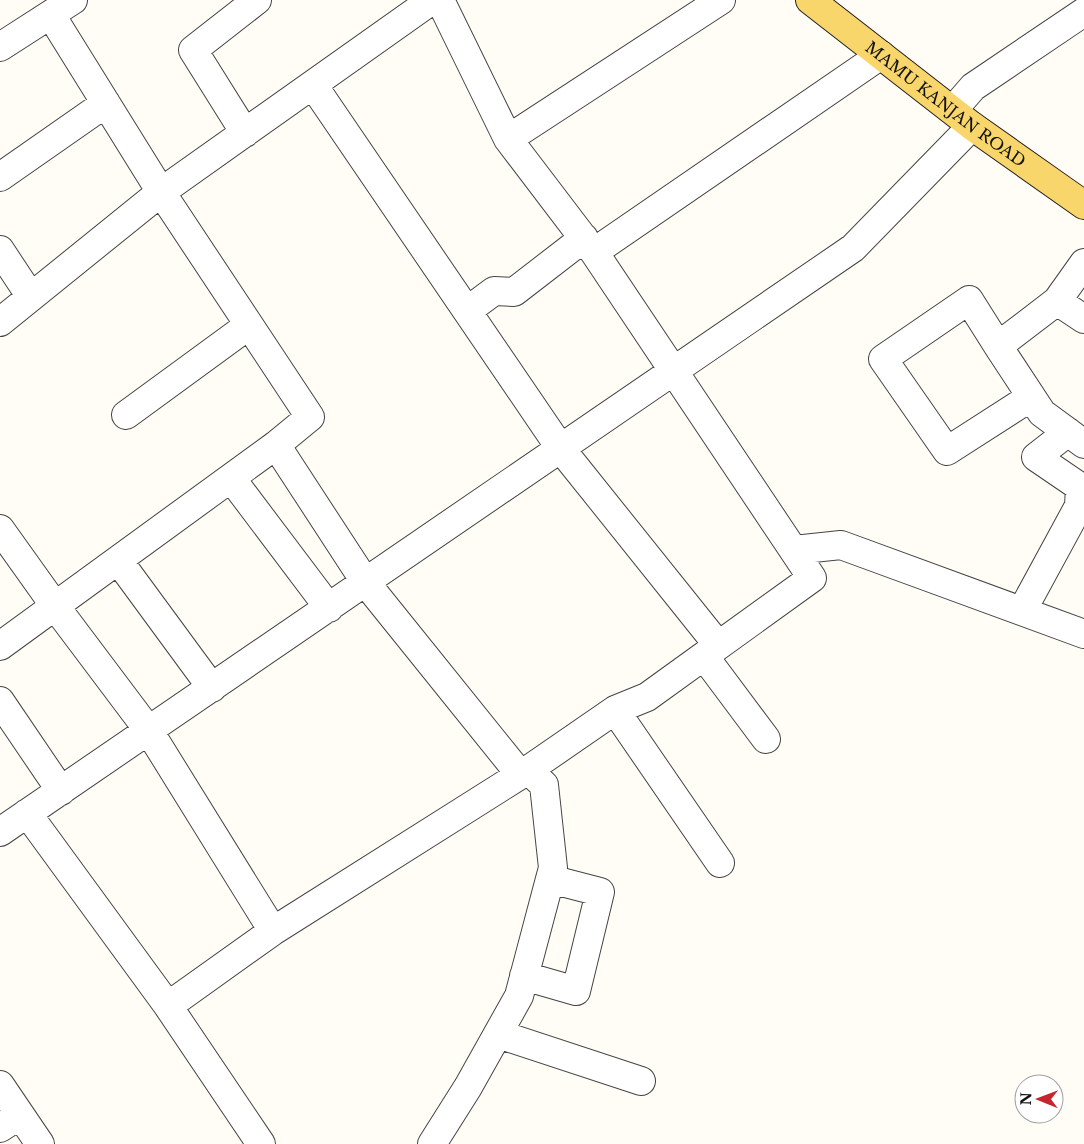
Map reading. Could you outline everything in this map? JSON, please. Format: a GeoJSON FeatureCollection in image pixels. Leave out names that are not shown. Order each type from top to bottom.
{"type":"FeatureCollection","features":[{"type":"Feature","properties":{"kind":"main road","name":"MAMU KANJAN ROAD"},"geometry":{"type":"LineString","coordinates":[[810,0],[962,118],[1084,206]]}},
{"type":"Feature","properties":{"kind":"street"},"geometry":{"type":"LineString","coordinates":[[245,132],[193,50],[257,0]]}},
{"type":"Feature","properties":{"kind":"street"},"geometry":{"type":"LineString","coordinates":[[0,322],[161,192],[432,0]]}},
{"type":"Feature","properties":{"kind":"street"},"geometry":{"type":"LineString","coordinates":[[168,1006],[273,931],[528,770],[615,710],[647,697],[812,578],[589,245],[508,139],[440,0]]}},
{"type":"Feature","properties":{"kind":"street"},"geometry":{"type":"LineString","coordinates":[[508,139],[721,0]]}},
{"type":"Feature","properties":{"kind":"street"},"geometry":{"type":"LineString","coordinates":[[0,47],[62,8],[106,103],[161,192],[310,417],[232,478],[0,646]]}},
{"type":"Feature","properties":{"kind":"street"},"geometry":{"type":"LineString","coordinates":[[0,832],[561,450],[853,248],[962,118],[973,87],[1084,12]]}},
{"type":"Feature","properties":{"kind":"street"},"geometry":{"type":"LineString","coordinates":[[467,311],[494,291],[514,292],[881,55]]}},
{"type":"Feature","properties":{"kind":"street"},"geometry":{"type":"LineString","coordinates":[[313,85],[561,450],[711,651],[766,738]]}},
{"type":"Feature","properties":{"kind":"street"},"geometry":{"type":"LineString","coordinates":[[0,177],[106,103]]}},
{"type":"Feature","properties":{"kind":"street"},"geometry":{"type":"LineString","coordinates":[[0,250],[31,297]]}},
{"type":"Feature","properties":{"kind":"street"},"geometry":{"type":"LineString","coordinates":[[998,346],[1057,301],[1084,262]]}},
{"type":"Feature","properties":{"kind":"street"},"geometry":{"type":"LineString","coordinates":[[1022,612],[1079,506],[1080,487],[1036,457],[1076,438],[1042,413],[968,300],[883,359],[947,452],[1031,397]]}},
{"type":"Feature","properties":{"kind":"street"},"geometry":{"type":"LineString","coordinates":[[1057,301],[1084,320]]}},
{"type":"Feature","properties":{"kind":"street"},"geometry":{"type":"LineString","coordinates":[[126,415],[249,325]]}},
{"type":"Feature","properties":{"kind":"street"},"geometry":{"type":"LineString","coordinates":[[276,445],[366,583],[519,773],[528,770]]}},
{"type":"Feature","properties":{"kind":"street"},"geometry":{"type":"LineString","coordinates":[[232,478],[329,608]]}},
{"type":"Feature","properties":{"kind":"street"},"geometry":{"type":"LineString","coordinates":[[0,529],[55,606],[150,731],[273,931]]}},
{"type":"Feature","properties":{"kind":"street"},"geometry":{"type":"LineString","coordinates":[[794,550],[841,545],[1084,634]]}},
{"type":"Feature","properties":{"kind":"street"},"geometry":{"type":"LineString","coordinates":[[118,560],[212,688]]}},
{"type":"Feature","properties":{"kind":"street"},"geometry":{"type":"LineString","coordinates":[[0,701],[61,791]]}},
{"type":"Feature","properties":{"kind":"street"},"geometry":{"type":"LineString","coordinates":[[615,710],[720,863]]}},
{"type":"Feature","properties":{"kind":"street"},"geometry":{"type":"LineString","coordinates":[[432,1144],[519,996],[553,868],[544,785],[528,770]]}},
{"type":"Feature","properties":{"kind":"street"},"geometry":{"type":"LineString","coordinates":[[27,813],[168,1006],[261,1144]]}},
{"type":"Feature","properties":{"kind":"street"},"geometry":{"type":"LineString","coordinates":[[524,976],[576,990],[600,892],[550,879]]}},
{"type":"Feature","properties":{"kind":"street"},"geometry":{"type":"LineString","coordinates":[[498,1034],[641,1081]]}},
{"type":"Feature","properties":{"kind":"street"},"geometry":{"type":"LineString","coordinates":[[0,1086],[10,1121],[40,1144]]}}]}
